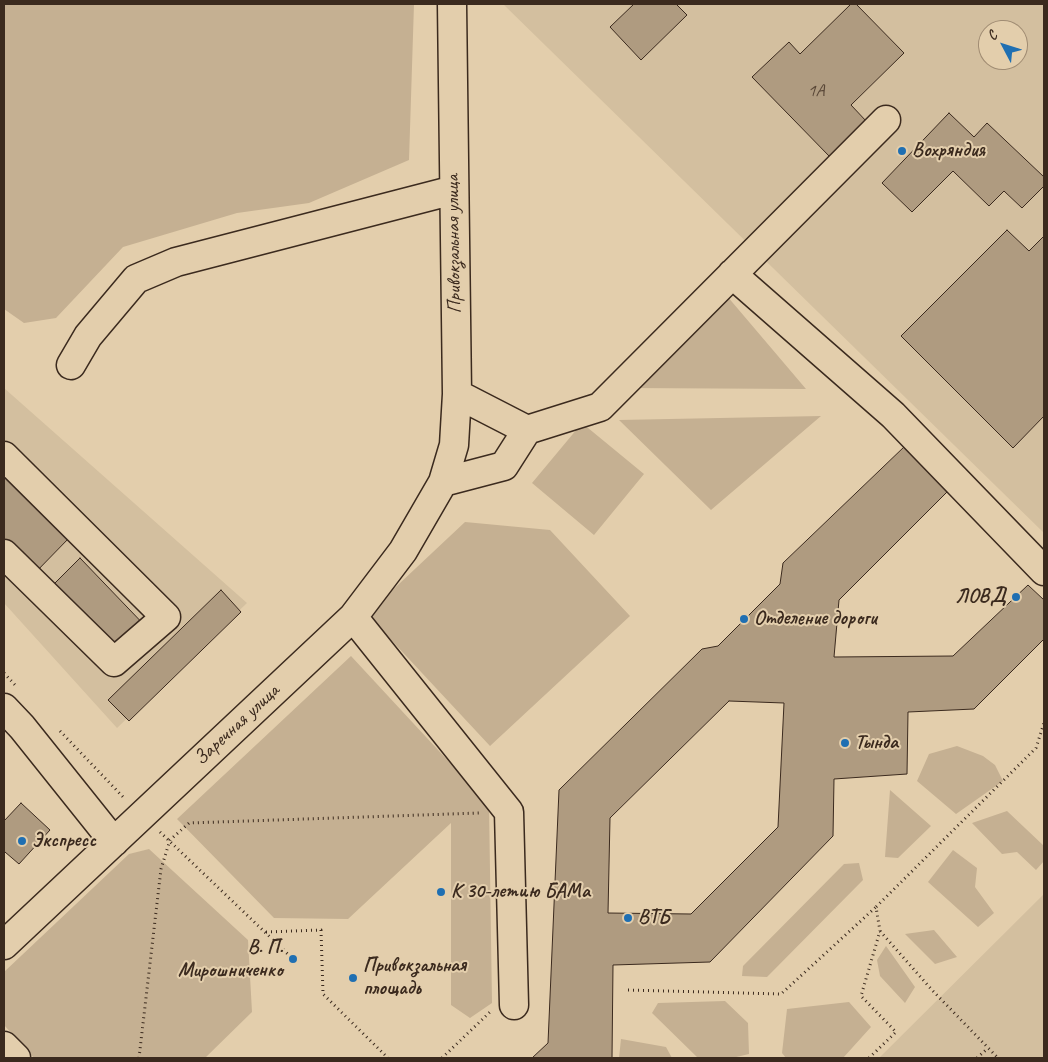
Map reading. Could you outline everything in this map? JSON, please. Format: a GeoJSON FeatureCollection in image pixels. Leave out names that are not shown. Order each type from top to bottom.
{"type":"FeatureCollection","features":[{"type":"Feature","properties":{"kind":"street","name":"Привокзальная улица"},"geometry":{"type":"LineString","coordinates":[[442,482],[454,445],[457,394],[452,4]]}},
{"type":"Feature","properties":{"kind":"street"},"geometry":{"type":"LineString","coordinates":[[442,482],[504,466],[527,430],[600,407],[886,120]]}},
{"type":"Feature","properties":{"kind":"street"},"geometry":{"type":"LineString","coordinates":[[71,365],[88,336],[136,279],[176,262],[454,190]]}},
{"type":"Feature","properties":{"kind":"street"},"geometry":{"type":"LineString","coordinates":[[732,274],[893,415],[1044,571]]}},
{"type":"Feature","properties":{"kind":"street"},"geometry":{"type":"LineString","coordinates":[[457,394],[527,430]]}},
{"type":"Feature","properties":{"kind":"street"},"geometry":{"type":"LineString","coordinates":[[4,456],[166,617],[114,662],[4,554]]}},
{"type":"Feature","properties":{"kind":"street","name":"Заречная улица"},"geometry":{"type":"LineString","coordinates":[[4,945],[353,617],[403,551],[442,482]]}},
{"type":"Feature","properties":{"kind":"street"},"geometry":{"type":"LineString","coordinates":[[353,617],[509,812],[514,997]]}},
{"type":"Feature","properties":{"kind":"street"},"geometry":{"type":"LineString","coordinates":[[4,708],[22,727],[114,842]]}},
{"type":"Feature","properties":{"kind":"street"},"geometry":{"type":"LineString","coordinates":[[4,1046],[16,1058]]}},
{"type":"Feature","properties":{"kind":"path"},"geometry":{"type":"LineString","coordinates":[[628,990],[781,994],[876,907],[1036,748],[1044,723]]}},
{"type":"Feature","properties":{"kind":"path"},"geometry":{"type":"LineString","coordinates":[[139,1058],[161,869],[170,840],[189,822],[509,812]]}},
{"type":"Feature","properties":{"kind":"path"},"geometry":{"type":"LineString","coordinates":[[870,1058],[896,1032],[861,996],[880,932],[876,907]]}},
{"type":"Feature","properties":{"kind":"path"},"geometry":{"type":"LineString","coordinates":[[265,932],[322,930],[323,994],[388,1058]]}},
{"type":"Feature","properties":{"kind":"path"},"geometry":{"type":"LineString","coordinates":[[880,932],[932,990],[998,1058]]}},
{"type":"Feature","properties":{"kind":"path"},"geometry":{"type":"LineString","coordinates":[[442,1058],[514,997]]}},
{"type":"Feature","properties":{"kind":"path"},"geometry":{"type":"LineString","coordinates":[[977,1058],[988,1048]]}},
{"type":"Feature","properties":{"kind":"shaded area"},"geometry":{"type":"Polygon","coordinates":[[[4,4],[414,4],[409,160],[309,203],[237,213],[123,247],[56,318],[24,323],[4,309],[4,4]]]}},
{"type":"Feature","properties":{"kind":"shaded area"},"geometry":{"type":"Polygon","coordinates":[[[503,4],[1044,4],[1044,533],[503,4]]]}},
{"type":"Feature","properties":{"kind":"shaded area"},"geometry":{"type":"Polygon","coordinates":[[[727,296],[806,389],[628,388],[727,296]]]}},
{"type":"Feature","properties":{"kind":"shaded area"},"geometry":{"type":"Polygon","coordinates":[[[4,388],[247,603],[117,728],[4,603],[4,388]]]}},
{"type":"Feature","properties":{"kind":"shaded area"},"geometry":{"type":"Polygon","coordinates":[[[821,416],[711,510],[619,420],[821,416]]]}},
{"type":"Feature","properties":{"kind":"shaded area"},"geometry":{"type":"Polygon","coordinates":[[[582,423],[644,474],[594,535],[532,483],[582,423]]]}},
{"type":"Feature","properties":{"kind":"shaded area"},"geometry":{"type":"Polygon","coordinates":[[[465,522],[550,530],[630,616],[490,746],[367,614],[465,522]]]}},
{"type":"Feature","properties":{"kind":"shaded area"},"geometry":{"type":"Polygon","coordinates":[[[351,656],[489,805],[492,1003],[470,1018],[451,1005],[451,823],[348,919],[274,918],[177,819],[351,656]]]}},
{"type":"Feature","properties":{"kind":"shaded area"},"geometry":{"type":"Polygon","coordinates":[[[957,746],[983,756],[995,765],[1003,781],[956,814],[917,781],[929,754],[957,746]]]}},
{"type":"Feature","properties":{"kind":"shaded area"},"geometry":{"type":"Polygon","coordinates":[[[890,790],[931,826],[898,858],[885,857],[890,790]]]}},
{"type":"Feature","properties":{"kind":"shaded area"},"geometry":{"type":"Polygon","coordinates":[[[1007,811],[1044,846],[1044,861],[1036,870],[1017,852],[1002,854],[972,823],[1007,811]]]}},
{"type":"Feature","properties":{"kind":"shaded area"},"geometry":{"type":"Polygon","coordinates":[[[149,849],[248,940],[252,1012],[205,1058],[34,1058],[4,1025],[4,972],[129,854],[149,849]]]}},
{"type":"Feature","properties":{"kind":"shaded area"},"geometry":{"type":"Polygon","coordinates":[[[953,850],[977,868],[975,887],[994,913],[978,927],[928,882],[953,850]]]}},
{"type":"Feature","properties":{"kind":"shaded area"},"geometry":{"type":"Polygon","coordinates":[[[859,863],[863,880],[767,977],[742,976],[743,966],[844,864],[859,863]]]}},
{"type":"Feature","properties":{"kind":"shaded area"},"geometry":{"type":"Polygon","coordinates":[[[1044,894],[1044,1058],[879,1058],[1044,894]]]}},
{"type":"Feature","properties":{"kind":"shaded area"},"geometry":{"type":"Polygon","coordinates":[[[934,930],[957,957],[935,964],[905,934],[934,930]]]}},
{"type":"Feature","properties":{"kind":"shaded area"},"geometry":{"type":"Polygon","coordinates":[[[886,946],[915,987],[905,1003],[880,976],[877,960],[886,946]]]}},
{"type":"Feature","properties":{"kind":"shaded area"},"geometry":{"type":"Polygon","coordinates":[[[725,1001],[748,1023],[749,1054],[732,1058],[698,1058],[652,1013],[658,1003],[725,1001]]]}},
{"type":"Feature","properties":{"kind":"shaded area"},"geometry":{"type":"Polygon","coordinates":[[[849,1002],[871,1027],[843,1058],[786,1058],[782,1053],[787,1009],[849,1002]]]}},
{"type":"Feature","properties":{"kind":"shaded area"},"geometry":{"type":"Polygon","coordinates":[[[621,1039],[666,1047],[672,1058],[619,1058],[621,1039]]]}},
{"type":"Feature","properties":{"kind":"building"},"geometry":{"type":"Polygon","coordinates":[[[634,4],[676,4],[687,15],[641,60],[610,27],[634,4]]]}},
{"type":"Feature","properties":{"kind":"building"},"geometry":{"type":"Polygon","coordinates":[[[851,4],[856,4],[904,53],[851,105],[867,122],[830,157],[752,77],[789,42],[800,54],[851,4]]]}},
{"type":"Feature","properties":{"kind":"building"},"geometry":{"type":"Polygon","coordinates":[[[949,113],[974,137],[987,123],[1044,177],[1044,186],[1022,208],[1004,191],[989,206],[953,171],[912,212],[882,183],[949,113]]]}},
{"type":"Feature","properties":{"kind":"building"},"geometry":{"type":"Polygon","coordinates":[[[1007,230],[1029,251],[1044,236],[1044,416],[1013,448],[901,336],[1007,230]]]}},
{"type":"Feature","properties":{"kind":"building","name":"Тында"},"geometry":{"type":"Polygon","coordinates":[[[905,446],[948,491],[839,600],[834,657],[953,656],[1028,585],[1044,600],[1044,639],[974,709],[908,712],[907,774],[834,779],[833,836],[710,962],[613,965],[612,1058],[532,1058],[548,1043],[559,790],[702,649],[718,646],[780,584],[783,563],[905,446]],[[729,701],[610,818],[608,913],[691,914],[778,827],[784,703],[729,701]]]}},
{"type":"Feature","properties":{"kind":"building"},"geometry":{"type":"Polygon","coordinates":[[[4,473],[70,537],[32,576],[4,548],[4,473]]]}},
{"type":"Feature","properties":{"kind":"building"},"geometry":{"type":"Polygon","coordinates":[[[80,558],[151,632],[118,664],[47,591],[80,558]]]}},
{"type":"Feature","properties":{"kind":"building"},"geometry":{"type":"Polygon","coordinates":[[[221,590],[241,612],[129,721],[108,700],[221,590]]]}},
{"type":"Feature","properties":{"kind":"building","name":"Экспресс"},"geometry":{"type":"Polygon","coordinates":[[[21,803],[50,830],[19,864],[5,852],[4,854],[4,821],[21,803]]]}},
{"type":"Feature","properties":{"kind":"place","name":"Вохряндия"},"geometry":{"type":"Point","coordinates":[902,151]}},
{"type":"Feature","properties":{"kind":"place","name":"ЛОВД"},"geometry":{"type":"Point","coordinates":[1016,597]}},
{"type":"Feature","properties":{"kind":"place","name":"Отделение дороги"},"geometry":{"type":"Point","coordinates":[744,619]}},
{"type":"Feature","properties":{"kind":"place","name":"Тында"},"geometry":{"type":"Point","coordinates":[845,743]}},
{"type":"Feature","properties":{"kind":"place","name":"Экспресс"},"geometry":{"type":"Point","coordinates":[22,841]}},
{"type":"Feature","properties":{"kind":"place","name":"К 30-летию БАМа"},"geometry":{"type":"Point","coordinates":[441,892]}},
{"type":"Feature","properties":{"kind":"place","name":"ВТБ"},"geometry":{"type":"Point","coordinates":[628,918]}},
{"type":"Feature","properties":{"kind":"place","name":"В. П. Мирошниченко"},"geometry":{"type":"Point","coordinates":[293,959]}},
{"type":"Feature","properties":{"kind":"place","name":"Привокзальная площадь"},"geometry":{"type":"Point","coordinates":[353,978]}}]}
